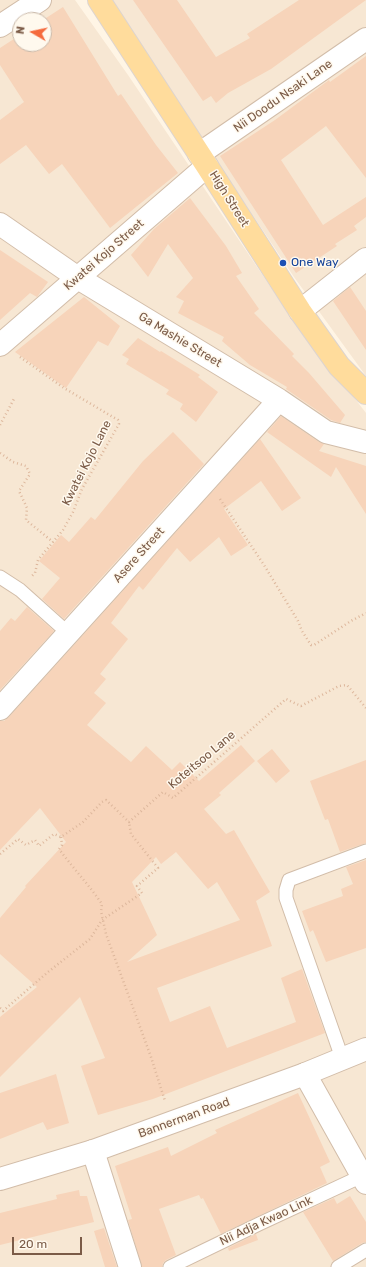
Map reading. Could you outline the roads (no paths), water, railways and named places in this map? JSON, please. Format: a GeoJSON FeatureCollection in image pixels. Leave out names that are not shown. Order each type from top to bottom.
{"type":"FeatureCollection","features":[{"type":"Feature","properties":{"kind":"main road","name":"High Street"},"geometry":{"type":"LineString","coordinates":[[98,0],[300,311],[339,366],[366,393]]}},
{"type":"Feature","properties":{"kind":"street"},"geometry":{"type":"LineString","coordinates":[[0,26],[40,0]]}},
{"type":"Feature","properties":{"kind":"street","name":"Nii Doodu Nsaki Lane"},"geometry":{"type":"LineString","coordinates":[[203,160],[366,39]]}},
{"type":"Feature","properties":{"kind":"street","name":"Kwatei Kojo Street"},"geometry":{"type":"LineString","coordinates":[[1,344],[78,278],[203,160]]}},
{"type":"Feature","properties":{"kind":"street","name":"Ga Mashie Street"},"geometry":{"type":"LineString","coordinates":[[0,224],[78,278],[278,400],[326,432],[366,442]]}},
{"type":"Feature","properties":{"kind":"street"},"geometry":{"type":"LineString","coordinates":[[300,311],[366,259]]}},
{"type":"Feature","properties":{"kind":"street","name":"Asere Street"},"geometry":{"type":"LineString","coordinates":[[0,709],[278,400]]}},
{"type":"Feature","properties":{"kind":"street","name":"Bannerman Road"},"geometry":{"type":"LineString","coordinates":[[0,1179],[93,1151],[305,1074],[366,1049]]}},
{"type":"Feature","properties":{"kind":"street"},"geometry":{"type":"LineString","coordinates":[[305,1074],[364,1180]]}},
{"type":"Feature","properties":{"kind":"street"},"geometry":{"type":"LineString","coordinates":[[93,1151],[130,1267]]}},
{"type":"Feature","properties":{"kind":"lane"},"geometry":{"type":"LineString","coordinates":[[0,577],[20,590],[68,633]]}},
{"type":"Feature","properties":{"kind":"lane"},"geometry":{"type":"LineString","coordinates":[[342,1058],[286,898],[286,890],[289,880],[366,851]]}},
{"type":"Feature","properties":{"kind":"lane","name":"Nii Adja Kwao Link"},"geometry":{"type":"LineString","coordinates":[[170,1267],[259,1224],[364,1180]]}},
{"type":"Feature","properties":{"kind":"lane"},"geometry":{"type":"LineString","coordinates":[[338,1267],[366,1250]]}},
{"type":"Feature","properties":{"kind":"place","name":"One Way"},"geometry":{"type":"Point","coordinates":[283,263]}}]}
